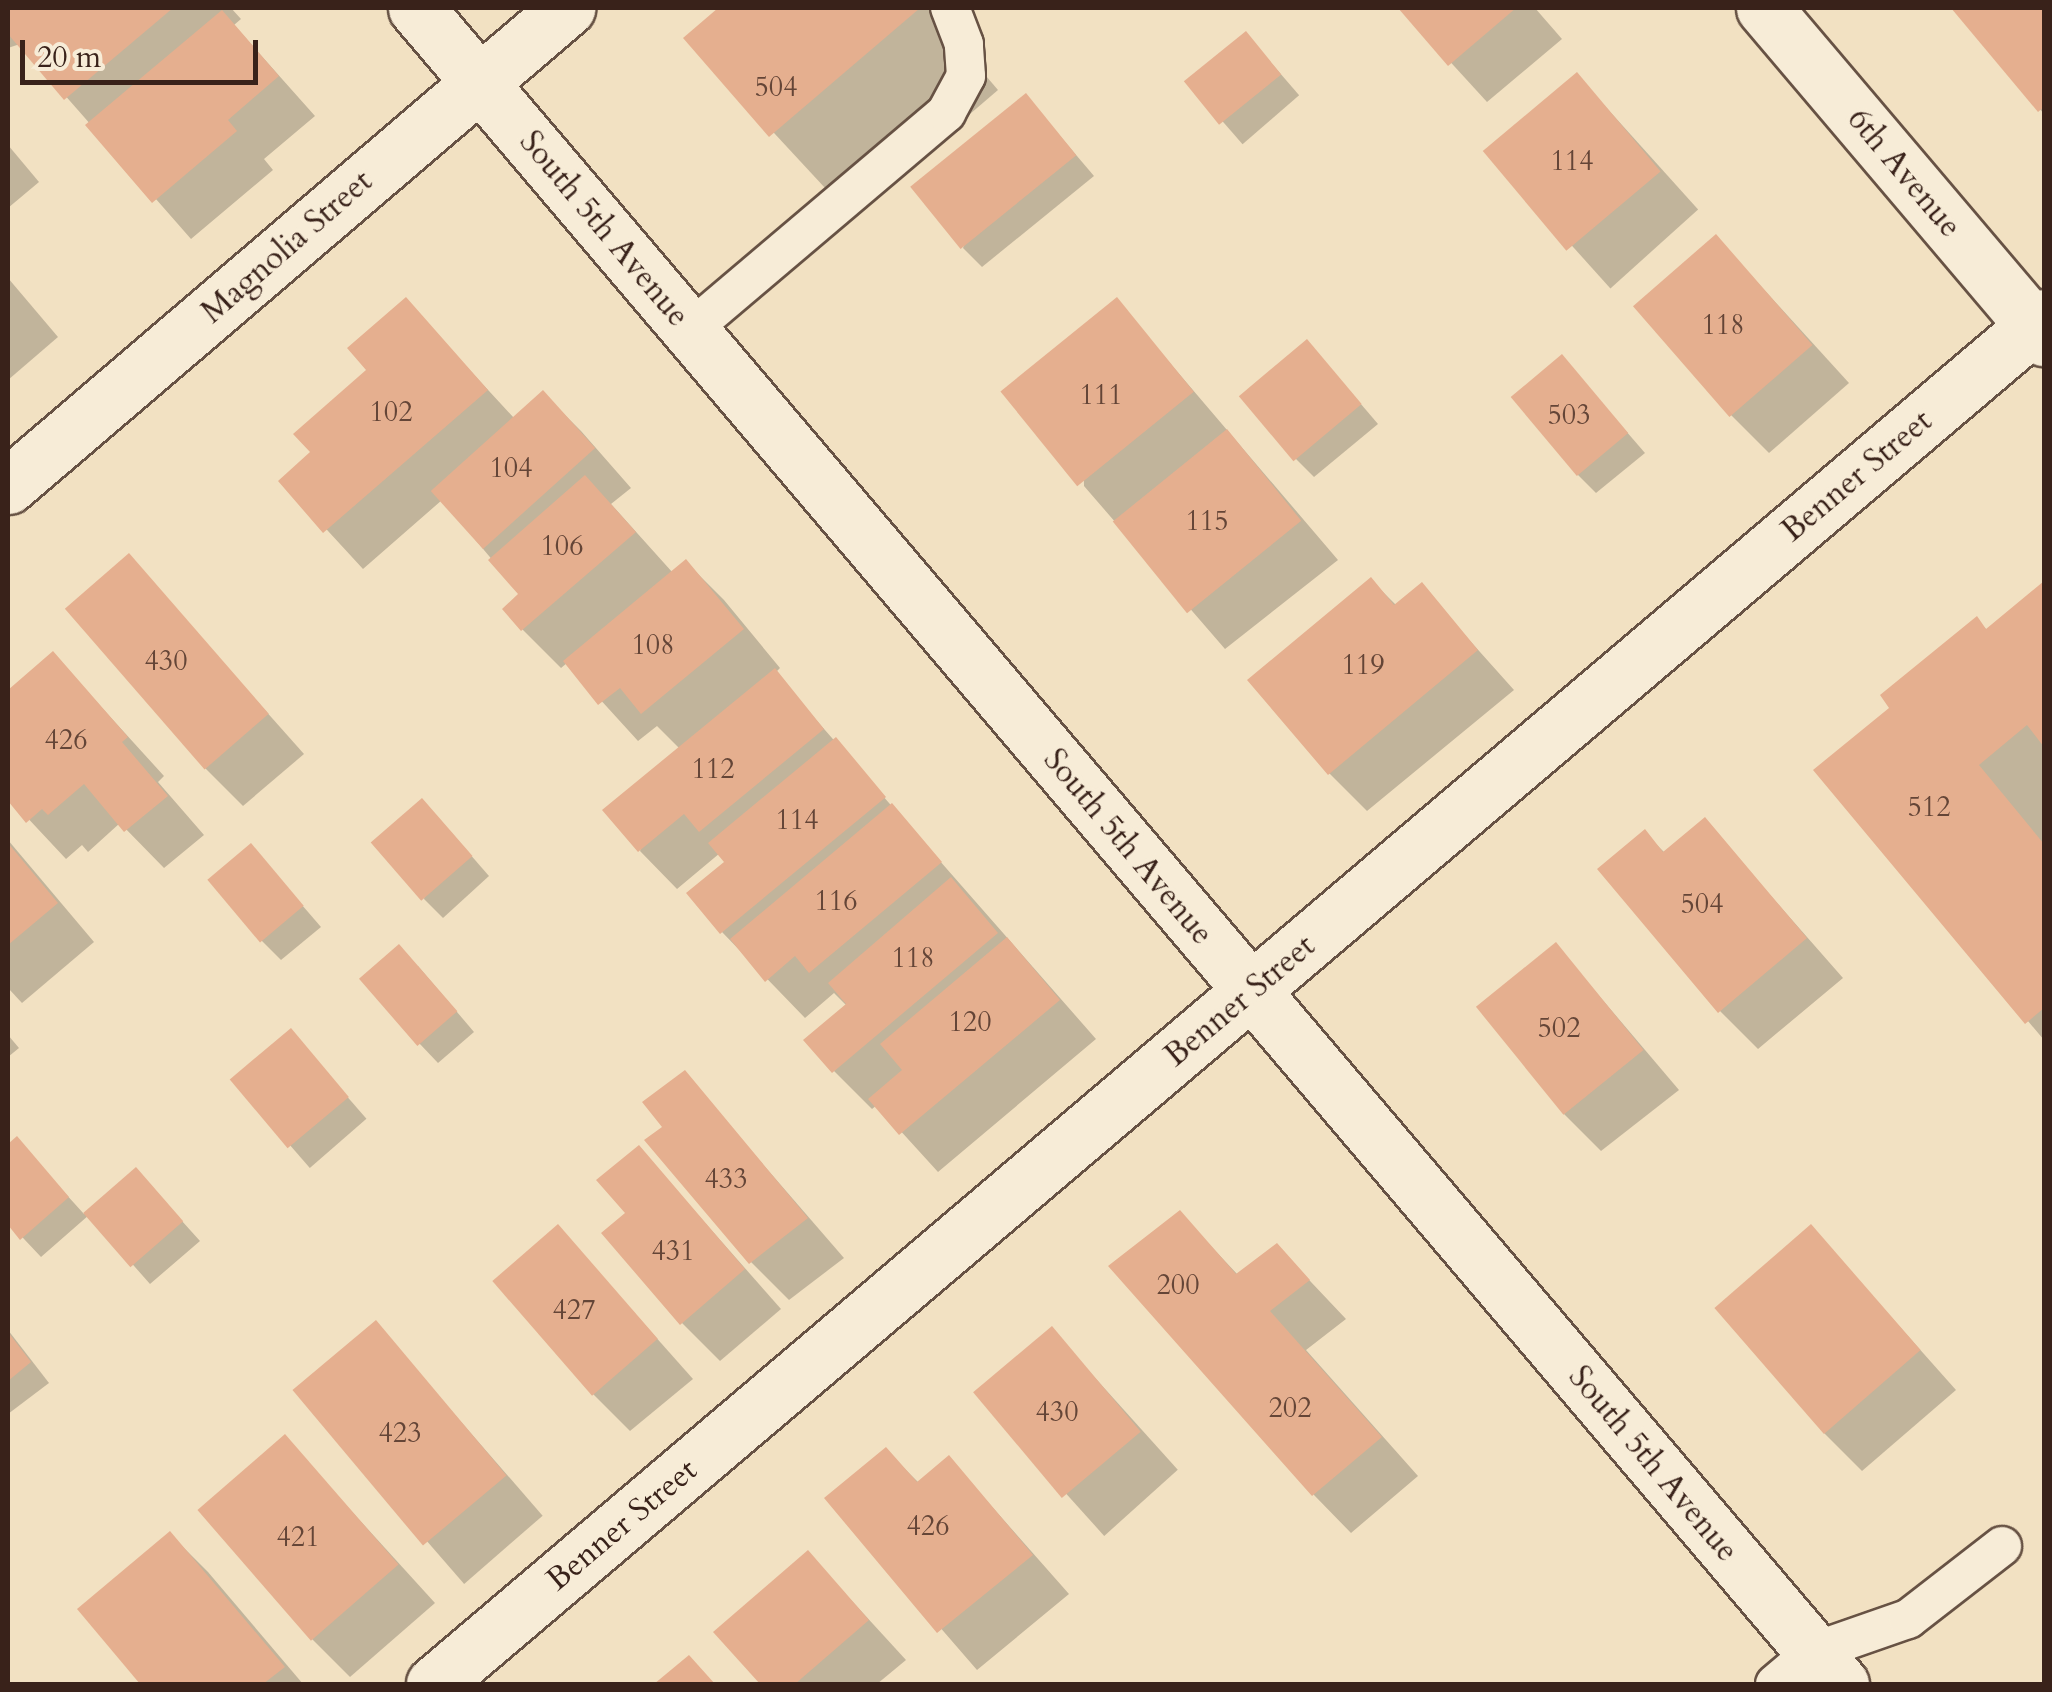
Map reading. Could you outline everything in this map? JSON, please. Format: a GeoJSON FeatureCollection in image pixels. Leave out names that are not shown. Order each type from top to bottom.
{"type":"FeatureCollection","features":[{"type":"Feature","properties":{"kind":"street","name":"South 5th Avenue"},"geometry":{"type":"LineString","coordinates":[[416,8],[1250,992],[1810,1674]]}},
{"type":"Feature","properties":{"kind":"street","name":"Magnolia Street"},"geometry":{"type":"LineString","coordinates":[[8,486],[567,8]]}},
{"type":"Feature","properties":{"kind":"street","name":"6th Avenue"},"geometry":{"type":"LineString","coordinates":[[1785,15],[2041,327]]}},
{"type":"Feature","properties":{"kind":"street","name":"Benner Street"},"geometry":{"type":"LineString","coordinates":[[434,1684],[2041,327]]}},
{"type":"Feature","properties":{"kind":"lane"},"geometry":{"type":"LineString","coordinates":[[690,330],[946,113],[966,76],[964,44],[950,8]]}},
{"type":"Feature","properties":{"kind":"lane"},"geometry":{"type":"LineString","coordinates":[[1810,1674],[1908,1618],[2002,1546]]}},
{"type":"Feature","properties":{"kind":"building"},"geometry":{"type":"Polygon","coordinates":[[[8,8],[173,8],[64,100],[8,34],[8,8]]]}},
{"type":"Feature","properties":{"kind":"building"},"geometry":{"type":"Polygon","coordinates":[[[718,8],[920,8],[769,137],[683,38],[718,8]]]}},
{"type":"Feature","properties":{"kind":"building"},"geometry":{"type":"Polygon","coordinates":[[[1398,8],[1516,8],[1448,66],[1398,8]]]}},
{"type":"Feature","properties":{"kind":"building"},"geometry":{"type":"Polygon","coordinates":[[[1951,8],[2044,8],[2044,107],[2038,112],[1951,8]]]}},
{"type":"Feature","properties":{"kind":"building"},"geometry":{"type":"Polygon","coordinates":[[[222,10],[279,76],[228,120],[237,131],[152,203],[85,125],[222,10]]]}},
{"type":"Feature","properties":{"kind":"building"},"geometry":{"type":"Polygon","coordinates":[[[1246,31],[1281,75],[1219,125],[1184,81],[1246,31]]]}},
{"type":"Feature","properties":{"kind":"building"},"geometry":{"type":"Polygon","coordinates":[[[1577,72],[1661,172],[1566,251],[1483,151],[1577,72]]]}},
{"type":"Feature","properties":{"kind":"building"},"geometry":{"type":"Polygon","coordinates":[[[1026,93],[1076,155],[961,249],[910,187],[1026,93]]]}},
{"type":"Feature","properties":{"kind":"building"},"geometry":{"type":"Polygon","coordinates":[[[1716,234],[1812,345],[1729,417],[1633,306],[1716,234]]]}},
{"type":"Feature","properties":{"kind":"building"},"geometry":{"type":"Polygon","coordinates":[[[406,297],[488,390],[323,533],[278,481],[310,452],[293,434],[366,370],[347,348],[406,297]]]}},
{"type":"Feature","properties":{"kind":"building"},"geometry":{"type":"Polygon","coordinates":[[[1117,297],[1194,392],[1077,486],[1000,391],[1117,297]]]}},
{"type":"Feature","properties":{"kind":"building"},"geometry":{"type":"Polygon","coordinates":[[[1307,339],[1362,404],[1293,461],[1239,396],[1307,339]]]}},
{"type":"Feature","properties":{"kind":"building"},"geometry":{"type":"Polygon","coordinates":[[[1562,354],[1628,433],[1577,476],[1511,397],[1562,354]]]}},
{"type":"Feature","properties":{"kind":"building"},"geometry":{"type":"Polygon","coordinates":[[[543,390],[595,448],[483,549],[431,491],[543,390]]]}},
{"type":"Feature","properties":{"kind":"building"},"geometry":{"type":"Polygon","coordinates":[[[1227,429],[1301,521],[1187,613],[1113,522],[1227,429]]]}},
{"type":"Feature","properties":{"kind":"building"},"geometry":{"type":"Polygon","coordinates":[[[585,475],[636,532],[521,631],[502,609],[518,594],[488,560],[585,475]]]}},
{"type":"Feature","properties":{"kind":"building"},"geometry":{"type":"Polygon","coordinates":[[[129,553],[269,714],[205,770],[65,609],[129,553]]]}},
{"type":"Feature","properties":{"kind":"building"},"geometry":{"type":"Polygon","coordinates":[[[686,559],[744,629],[641,714],[620,688],[598,705],[563,661],[686,559]]]}},
{"type":"Feature","properties":{"kind":"building"},"geometry":{"type":"Polygon","coordinates":[[[1371,577],[1394,605],[1422,582],[1478,650],[1328,775],[1247,680],[1371,577]]]}},
{"type":"Feature","properties":{"kind":"building"},"geometry":{"type":"Polygon","coordinates":[[[2044,581],[2044,747],[2027,725],[1979,765],[2044,844],[2044,1008],[2025,1024],[1813,770],[1889,708],[1880,695],[1977,616],[1986,629],[2044,581]]]}},
{"type":"Feature","properties":{"kind":"building"},"geometry":{"type":"Polygon","coordinates":[[[53,651],[128,737],[122,742],[168,796],[124,832],[84,784],[48,815],[42,809],[26,823],[8,801],[8,690],[53,651]]]}},
{"type":"Feature","properties":{"kind":"building"},"geometry":{"type":"Polygon","coordinates":[[[775,668],[824,729],[699,832],[684,814],[638,852],[602,810],[775,668]]]}},
{"type":"Feature","properties":{"kind":"building"},"geometry":{"type":"Polygon","coordinates":[[[836,737],[886,797],[720,934],[686,893],[724,862],[708,843],[836,737]]]}},
{"type":"Feature","properties":{"kind":"building"},"geometry":{"type":"Polygon","coordinates":[[[422,798],[473,856],[421,901],[371,843],[422,798]]]}},
{"type":"Feature","properties":{"kind":"building"},"geometry":{"type":"Polygon","coordinates":[[[892,803],[942,862],[809,973],[795,956],[765,982],[730,939],[892,803]]]}},
{"type":"Feature","properties":{"kind":"building"},"geometry":{"type":"Polygon","coordinates":[[[1705,817],[1807,938],[1718,1013],[1597,869],[1645,829],[1663,852],[1705,817]]]}},
{"type":"Feature","properties":{"kind":"building"},"geometry":{"type":"Polygon","coordinates":[[[8,843],[58,903],[8,945],[8,843]]]}},
{"type":"Feature","properties":{"kind":"building"},"geometry":{"type":"Polygon","coordinates":[[[251,843],[304,906],[260,942],[207,880],[251,843]]]}},
{"type":"Feature","properties":{"kind":"building"},"geometry":{"type":"Polygon","coordinates":[[[951,877],[998,933],[832,1073],[803,1040],[846,1004],[828,983],[951,877]]]}},
{"type":"Feature","properties":{"kind":"building"},"geometry":{"type":"Polygon","coordinates":[[[1007,937],[1060,1000],[899,1135],[868,1099],[902,1070],[880,1044],[1007,937]]]}},
{"type":"Feature","properties":{"kind":"building"},"geometry":{"type":"Polygon","coordinates":[[[1556,942],[1643,1050],[1563,1115],[1476,1007],[1556,942]]]}},
{"type":"Feature","properties":{"kind":"building"},"geometry":{"type":"Polygon","coordinates":[[[399,944],[457,1011],[417,1046],[359,979],[399,944]]]}},
{"type":"Feature","properties":{"kind":"building"},"geometry":{"type":"Polygon","coordinates":[[[291,1028],[349,1097],[288,1148],[230,1079],[291,1028]]]}},
{"type":"Feature","properties":{"kind":"building"},"geometry":{"type":"Polygon","coordinates":[[[685,1070],[808,1218],[749,1264],[644,1140],[662,1127],[642,1102],[685,1070]]]}},
{"type":"Feature","properties":{"kind":"building"},"geometry":{"type":"Polygon","coordinates":[[[17,1136],[69,1197],[20,1240],[8,1225],[8,1144],[17,1136]]]}},
{"type":"Feature","properties":{"kind":"building"},"geometry":{"type":"Polygon","coordinates":[[[639,1145],[745,1269],[680,1325],[601,1233],[625,1213],[596,1180],[639,1145]]]}},
{"type":"Feature","properties":{"kind":"building"},"geometry":{"type":"Polygon","coordinates":[[[136,1167],[183,1221],[130,1267],[83,1213],[136,1167]]]}},
{"type":"Feature","properties":{"kind":"building"},"geometry":{"type":"Polygon","coordinates":[[[1180,1210],[1236,1274],[1277,1243],[1310,1280],[1270,1311],[1382,1437],[1312,1496],[1108,1266],[1180,1210]]]}},
{"type":"Feature","properties":{"kind":"building"},"geometry":{"type":"Polygon","coordinates":[[[558,1224],[658,1339],[592,1396],[492,1281],[558,1224]]]}},
{"type":"Feature","properties":{"kind":"building"},"geometry":{"type":"Polygon","coordinates":[[[1811,1224],[1921,1350],[1824,1434],[1714,1308],[1811,1224]]]}},
{"type":"Feature","properties":{"kind":"building"},"geometry":{"type":"Polygon","coordinates":[[[376,1320],[506,1476],[423,1546],[293,1390],[376,1320]]]}},
{"type":"Feature","properties":{"kind":"building"},"geometry":{"type":"Polygon","coordinates":[[[1052,1326],[1141,1432],[1062,1498],[973,1392],[1052,1326]]]}},
{"type":"Feature","properties":{"kind":"building"},"geometry":{"type":"Polygon","coordinates":[[[8,1332],[31,1362],[8,1381],[8,1332]]]}},
{"type":"Feature","properties":{"kind":"building"},"geometry":{"type":"Polygon","coordinates":[[[285,1434],[398,1565],[311,1641],[197,1510],[285,1434]]]}},
{"type":"Feature","properties":{"kind":"building"},"geometry":{"type":"Polygon","coordinates":[[[886,1447],[917,1482],[949,1455],[1033,1555],[937,1633],[824,1498],[886,1447]]]}},
{"type":"Feature","properties":{"kind":"building"},"geometry":{"type":"Polygon","coordinates":[[[170,1531],[285,1667],[263,1684],[140,1684],[77,1609],[170,1531]]]}},
{"type":"Feature","properties":{"kind":"building"},"geometry":{"type":"Polygon","coordinates":[[[808,1550],[869,1620],[795,1684],[760,1684],[713,1632],[808,1550]]]}},
{"type":"Feature","properties":{"kind":"building"},"geometry":{"type":"Polygon","coordinates":[[[689,1655],[715,1684],[654,1684],[689,1655]]]}}]}
